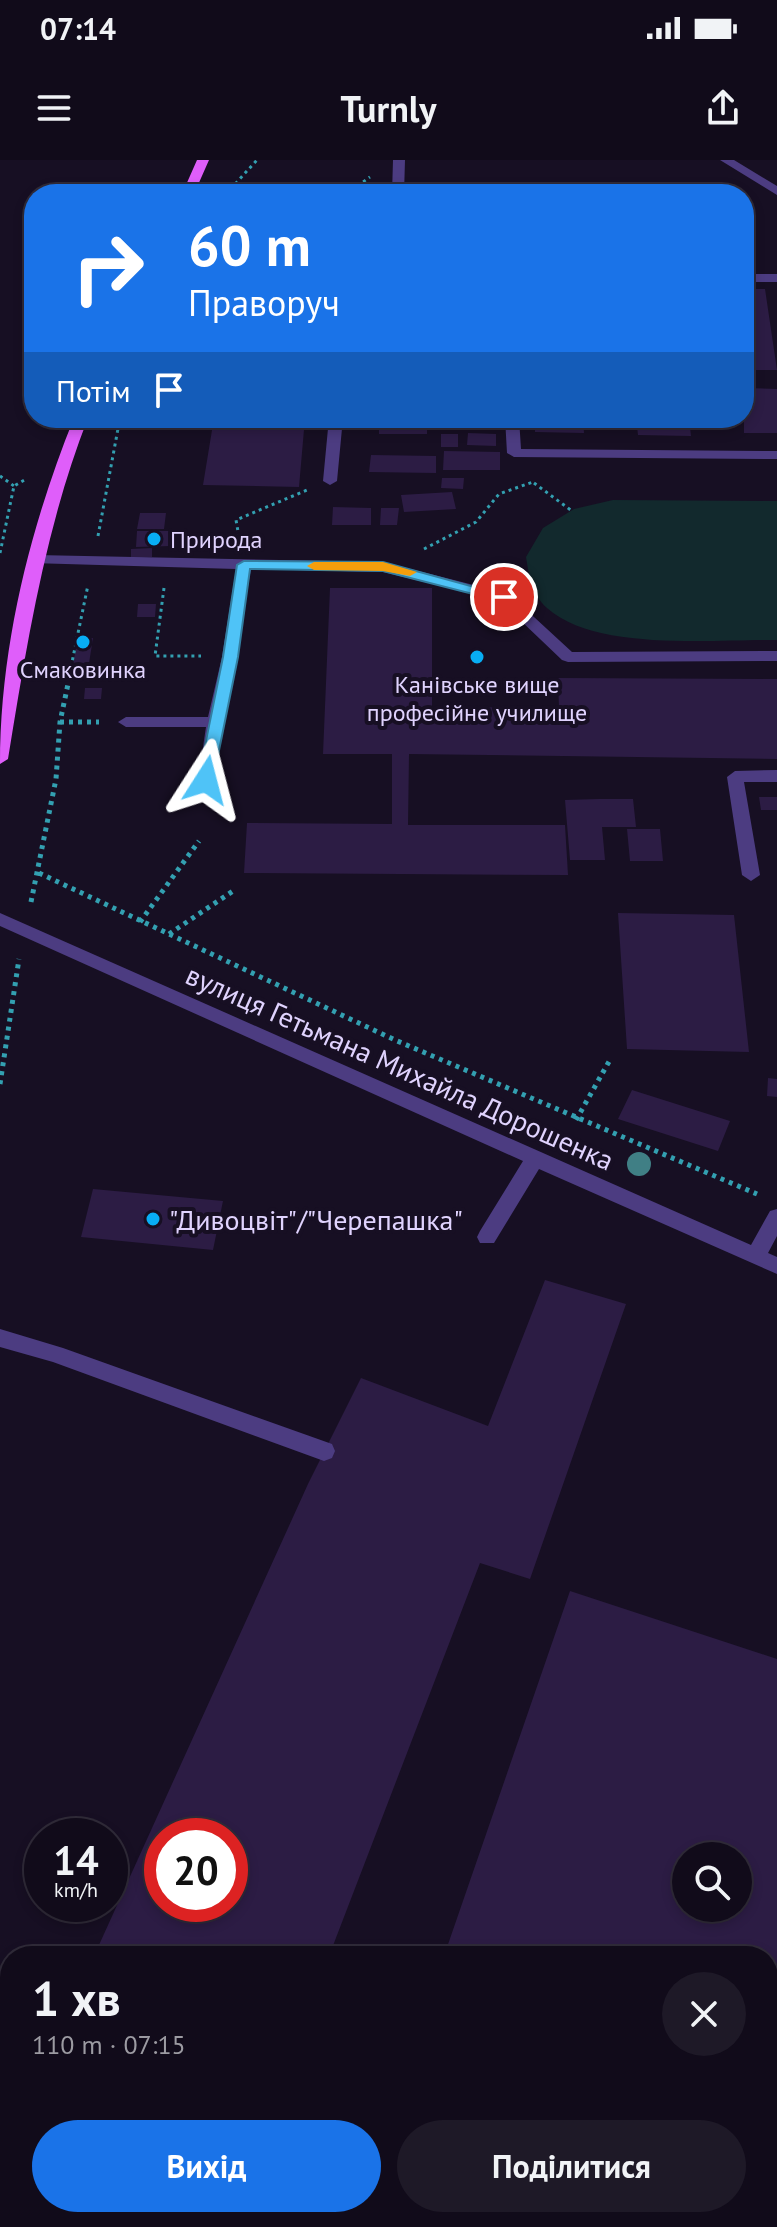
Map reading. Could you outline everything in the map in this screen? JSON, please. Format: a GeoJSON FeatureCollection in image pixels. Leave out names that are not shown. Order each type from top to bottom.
{"type":"FeatureCollection","features":[{"type":"Feature","properties":{"kind":"main road"},"geometry":{"type":"LineString","coordinates":[[192,184],[203,160]]}},
{"type":"Feature","properties":{"kind":"main road"},"geometry":{"type":"LineString","coordinates":[[0,759],[36,560],[57,477],[77,428]]}},
{"type":"Feature","properties":{"kind":"street"},"geometry":{"type":"LineString","coordinates":[[398,184],[399,160]]}},
{"type":"Feature","properties":{"kind":"street"},"geometry":{"type":"LineString","coordinates":[[726,160],[777,191]]}},
{"type":"Feature","properties":{"kind":"street"},"geometry":{"type":"LineString","coordinates":[[754,278],[777,278]]}},
{"type":"Feature","properties":{"kind":"street"},"geometry":{"type":"LineString","coordinates":[[330,481],[335,428]]}},
{"type":"Feature","properties":{"kind":"street"},"geometry":{"type":"LineString","coordinates":[[513,428],[514,453],[777,455]]}},
{"type":"Feature","properties":{"kind":"street"},"geometry":{"type":"LineString","coordinates":[[36,560],[383,567],[504,597],[568,657],[777,656]]}},
{"type":"Feature","properties":{"kind":"street"},"geometry":{"type":"LineString","coordinates":[[206,780],[244,565]]}},
{"type":"Feature","properties":{"kind":"street"},"geometry":{"type":"LineString","coordinates":[[126,722],[215,722]]}},
{"type":"Feature","properties":{"kind":"street"},"geometry":{"type":"LineString","coordinates":[[751,875],[735,777],[777,776]]}},
{"type":"Feature","properties":{"kind":"street","name":"вулиця Гетьмана Михайла Дорошенка"},"geometry":{"type":"LineString","coordinates":[[0,919],[777,1266]]}},
{"type":"Feature","properties":{"kind":"street"},"geometry":{"type":"LineString","coordinates":[[487,1237],[535,1159]]}},
{"type":"Feature","properties":{"kind":"street"},"geometry":{"type":"LineString","coordinates":[[756,1256],[777,1217]]}},
{"type":"Feature","properties":{"kind":"street"},"geometry":{"type":"LineString","coordinates":[[0,1338],[55,1354],[324,1451]]}},
{"type":"Feature","properties":{"kind":"path"},"geometry":{"type":"LineString","coordinates":[[235,184],[257,160]]}},
{"type":"Feature","properties":{"kind":"path"},"geometry":{"type":"LineString","coordinates":[[0,1084],[24,929],[39,873],[56,779],[60,722],[118,428]]}},
{"type":"Feature","properties":{"kind":"path"},"geometry":{"type":"LineString","coordinates":[[514,453],[534,483],[572,511]]}},
{"type":"Feature","properties":{"kind":"path"},"geometry":{"type":"LineString","coordinates":[[0,553],[14,486],[35,474]]}},
{"type":"Feature","properties":{"kind":"path"},"geometry":{"type":"LineString","coordinates":[[0,476],[14,486]]}},
{"type":"Feature","properties":{"kind":"path"},"geometry":{"type":"LineString","coordinates":[[244,565],[236,520],[330,481]]}},
{"type":"Feature","properties":{"kind":"path"},"geometry":{"type":"LineString","coordinates":[[383,567],[461,533],[490,511],[499,494],[534,483]]}},
{"type":"Feature","properties":{"kind":"path"},"geometry":{"type":"LineString","coordinates":[[167,564],[155,656],[230,657]]}},
{"type":"Feature","properties":{"kind":"path"},"geometry":{"type":"LineString","coordinates":[[140,922],[199,841]]}},
{"type":"Feature","properties":{"kind":"path"},"geometry":{"type":"LineString","coordinates":[[39,873],[576,1120],[763,1197]]}},
{"type":"Feature","properties":{"kind":"path"},"geometry":{"type":"LineString","coordinates":[[169,935],[233,891]]}},
{"type":"Feature","properties":{"kind":"path"},"geometry":{"type":"LineString","coordinates":[[576,1120],[611,1058]]}},
{"type":"Feature","properties":{"kind":"green space"},"geometry":{"type":"Polygon","coordinates":[[[613,500],[777,501],[777,640],[689,641],[625,637],[568,622],[547,608],[535,591],[526,557],[543,528],[574,509],[613,500]]]}},
{"type":"Feature","properties":{"kind":"building"},"geometry":{"type":"Polygon","coordinates":[[[754,289],[765,289],[777,370],[754,370],[754,289]]]}},
{"type":"Feature","properties":{"kind":"building"},"geometry":{"type":"Polygon","coordinates":[[[754,388],[777,389],[777,433],[744,433],[744,428],[754,428],[754,388]]]}},
{"type":"Feature","properties":{"kind":"building"},"geometry":{"type":"Polygon","coordinates":[[[212,428],[304,428],[299,487],[203,485],[212,428]]]}},
{"type":"Feature","properties":{"kind":"building"},"geometry":{"type":"Polygon","coordinates":[[[379,428],[427,428],[427,434],[379,434],[379,428]]]}},
{"type":"Feature","properties":{"kind":"building"},"geometry":{"type":"Polygon","coordinates":[[[535,428],[584,428],[584,433],[535,432],[535,428]]]}},
{"type":"Feature","properties":{"kind":"building"},"geometry":{"type":"Polygon","coordinates":[[[637,428],[690,428],[691,436],[638,435],[637,428]]]}},
{"type":"Feature","properties":{"kind":"building"},"geometry":{"type":"Polygon","coordinates":[[[468,433],[496,434],[496,446],[467,445],[468,433]]]}},
{"type":"Feature","properties":{"kind":"building"},"geometry":{"type":"Polygon","coordinates":[[[441,434],[458,434],[458,447],[441,447],[441,434]]]}},
{"type":"Feature","properties":{"kind":"building"},"geometry":{"type":"Polygon","coordinates":[[[444,451],[500,452],[500,470],[443,470],[444,451]]]}},
{"type":"Feature","properties":{"kind":"building"},"geometry":{"type":"Polygon","coordinates":[[[371,455],[436,456],[436,473],[369,472],[371,455]]]}},
{"type":"Feature","properties":{"kind":"building"},"geometry":{"type":"Polygon","coordinates":[[[442,478],[464,478],[463,489],[441,488],[442,478]]]}},
{"type":"Feature","properties":{"kind":"building"},"geometry":{"type":"Polygon","coordinates":[[[452,492],[456,509],[404,512],[401,495],[452,492]]]}},
{"type":"Feature","properties":{"kind":"building"},"geometry":{"type":"Polygon","coordinates":[[[333,507],[371,508],[371,525],[332,525],[333,507]]]}},
{"type":"Feature","properties":{"kind":"building"},"geometry":{"type":"Polygon","coordinates":[[[381,508],[399,508],[397,525],[380,525],[381,508]]]}},
{"type":"Feature","properties":{"kind":"building"},"geometry":{"type":"Polygon","coordinates":[[[140,513],[166,513],[164,529],[137,529],[140,513]]]}},
{"type":"Feature","properties":{"kind":"building","name":"Природа"},"geometry":{"type":"Polygon","coordinates":[[[137,531],[172,531],[171,546],[136,547],[137,531]]]}},
{"type":"Feature","properties":{"kind":"building"},"geometry":{"type":"Polygon","coordinates":[[[152,548],[152,557],[131,558],[131,549],[152,548]]]}},
{"type":"Feature","properties":{"kind":"building"},"geometry":{"type":"Polygon","coordinates":[[[330,588],[432,588],[432,707],[559,708],[558,678],[777,679],[777,759],[409,754],[408,825],[565,825],[568,875],[244,873],[247,823],[392,824],[392,754],[323,754],[330,588]]]}},
{"type":"Feature","properties":{"kind":"building"},"geometry":{"type":"Polygon","coordinates":[[[138,604],[156,604],[155,617],[137,617],[138,604]]]}},
{"type":"Feature","properties":{"kind":"building"},"geometry":{"type":"Polygon","coordinates":[[[78,637],[93,638],[87,676],[71,676],[78,637]]]}},
{"type":"Feature","properties":{"kind":"building"},"geometry":{"type":"Polygon","coordinates":[[[85,688],[102,688],[101,699],[84,699],[85,688]]]}},
{"type":"Feature","properties":{"kind":"building"},"geometry":{"type":"Polygon","coordinates":[[[759,797],[777,797],[777,810],[761,810],[759,797]]]}},
{"type":"Feature","properties":{"kind":"building"},"geometry":{"type":"Polygon","coordinates":[[[633,799],[636,827],[602,827],[605,860],[570,860],[565,800],[633,799]]]}},
{"type":"Feature","properties":{"kind":"building"},"geometry":{"type":"Polygon","coordinates":[[[627,829],[660,829],[663,861],[630,861],[627,829]]]}},
{"type":"Feature","properties":{"kind":"building"},"geometry":{"type":"Polygon","coordinates":[[[618,913],[734,915],[749,1052],[627,1049],[618,913]]]}},
{"type":"Feature","properties":{"kind":"building"},"geometry":{"type":"Polygon","coordinates":[[[768,1078],[777,1079],[777,1097],[767,1096],[768,1078]]]}},
{"type":"Feature","properties":{"kind":"building"},"geometry":{"type":"Polygon","coordinates":[[[632,1090],[730,1121],[718,1151],[618,1119],[632,1090]]]}},
{"type":"Feature","properties":{"kind":"building","name":"\"Дивоцвіт\"/\"Черепашка\""},"geometry":{"type":"Polygon","coordinates":[[[93,1189],[223,1201],[213,1250],[81,1237],[93,1189]]]}},
{"type":"Feature","properties":{"kind":"building"},"geometry":{"type":"Polygon","coordinates":[[[545,1280],[626,1304],[530,1579],[480,1563],[333,1946],[99,1946],[109,1922],[128,1922],[128,1881],[144,1846],[144,1922],[248,1922],[248,1818],[157,1818],[308,1484],[361,1378],[488,1426],[545,1280]]]}},
{"type":"Feature","properties":{"kind":"building"},"geometry":{"type":"Polygon","coordinates":[[[570,1591],[777,1659],[777,1946],[447,1946],[570,1591]]]}},
{"type":"Feature","properties":{"kind":"slow traffic"},"geometry":{"type":"LineString","coordinates":[[314,566],[383,567],[410,572]]}},
{"type":"Feature","properties":{"kind":"place","name":"Природа"},"geometry":{"type":"Point","coordinates":[154,539]}},
{"type":"Feature","properties":{"kind":"place","name":"Смаковинка"},"geometry":{"type":"Point","coordinates":[83,642]}},
{"type":"Feature","properties":{"kind":"place","name":"Канівське вище професійне училище"},"geometry":{"type":"Point","coordinates":[477,657]}},
{"type":"Feature","properties":{"kind":"place","name":"\"Дивоцвіт\"/\"Черепашка\""},"geometry":{"type":"Point","coordinates":[153,1219]}},
{"type":"Feature","properties":{"kind":"route"},"geometry":{"type":"LineString","coordinates":[[206,780],[244,565],[383,567],[504,597]]}}]}
